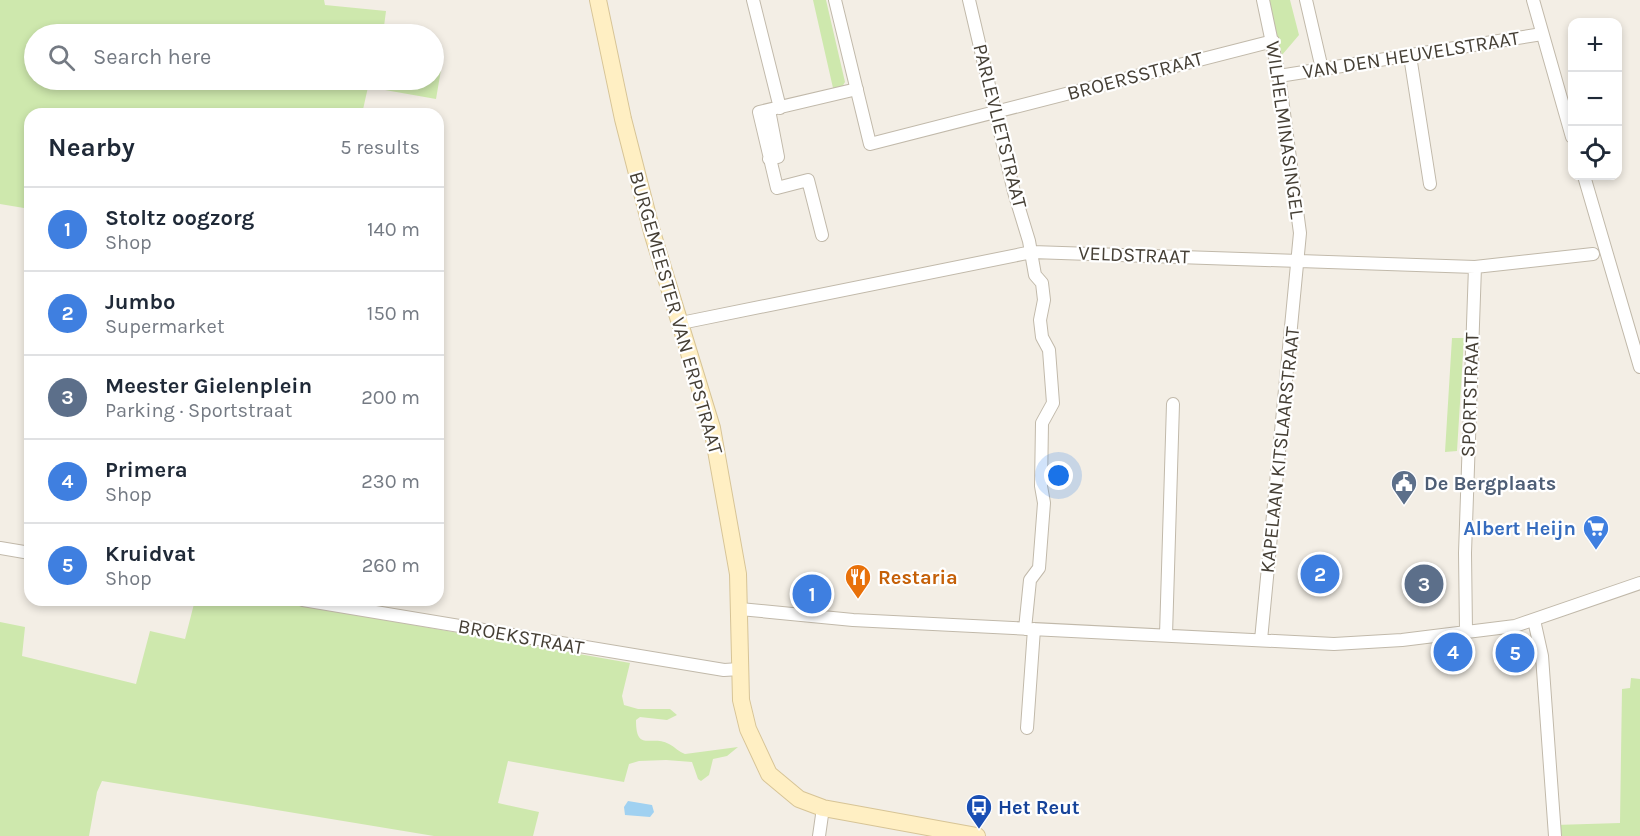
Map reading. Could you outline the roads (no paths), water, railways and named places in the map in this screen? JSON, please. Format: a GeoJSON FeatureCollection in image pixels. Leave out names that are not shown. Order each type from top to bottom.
{"type":"FeatureCollection","features":[{"type":"Feature","properties":{"kind":"street","name":"BURGEMEESTER VAN ERPSTRAAT"},"geometry":{"type":"LineString","coordinates":[[598,0],[622,119],[652,232],[712,428],[738,574],[741,700],[748,729],[769,774],[799,799],[823,808],[977,836]]}},
{"type":"Feature","properties":{"kind":"street"},"geometry":{"type":"LineString","coordinates":[[753,0],[775,109]]}},
{"type":"Feature","properties":{"kind":"street"},"geometry":{"type":"LineString","coordinates":[[822,235],[808,180],[777,188],[759,112],[857,89],[835,0]]}},
{"type":"Feature","properties":{"kind":"street","name":"PARLEVLIETSTRAAT"},"geometry":{"type":"LineString","coordinates":[[969,0],[1014,192],[1032,252],[1035,275],[1042,283],[1044,300],[1040,320],[1042,337],[1048,350],[1053,403],[1042,423],[1041,486],[1044,503],[1039,568],[1030,580],[1027,728]]}},
{"type":"Feature","properties":{"kind":"street","name":"WILHELMINASINGEL"},"geometry":{"type":"LineString","coordinates":[[1263,0],[1279,76],[1300,233],[1298,261]]}},
{"type":"Feature","properties":{"kind":"street"},"geometry":{"type":"LineString","coordinates":[[1306,0],[1322,69]]}},
{"type":"Feature","properties":{"kind":"street"},"geometry":{"type":"LineString","coordinates":[[1533,0],[1569,126]]}},
{"type":"Feature","properties":{"kind":"street","name":"VAN DEN HEUVELSTRAAT"},"geometry":{"type":"LineString","coordinates":[[1279,76],[1542,33]]}},
{"type":"Feature","properties":{"kind":"street","name":"BROERSSTRAAT"},"geometry":{"type":"LineString","coordinates":[[857,89],[870,144],[1273,41]]}},
{"type":"Feature","properties":{"kind":"street"},"geometry":{"type":"LineString","coordinates":[[1410,56],[1430,184]]}},
{"type":"Feature","properties":{"kind":"street"},"geometry":{"type":"LineString","coordinates":[[1585,180],[1640,367]]}},
{"type":"Feature","properties":{"kind":"street","name":"VELDSTRAAT"},"geometry":{"type":"LineString","coordinates":[[681,323],[1032,252],[1475,267],[1593,254]]}},
{"type":"Feature","properties":{"kind":"street","name":"KAPELAAN KITSLAARSTRAAT"},"geometry":{"type":"LineString","coordinates":[[1261,640],[1298,261]]}},
{"type":"Feature","properties":{"kind":"street","name":"SPORTSTRAAT"},"geometry":{"type":"LineString","coordinates":[[1466,631],[1465,553],[1475,267]]}},
{"type":"Feature","properties":{"kind":"street"},"geometry":{"type":"LineString","coordinates":[[1166,635],[1173,404]]}},
{"type":"Feature","properties":{"kind":"street"},"geometry":{"type":"LineString","coordinates":[[0,548],[24,552]]}},
{"type":"Feature","properties":{"kind":"street"},"geometry":{"type":"LineString","coordinates":[[740,609],[853,620],[1334,644],[1402,640],[1515,626],[1640,583]]}},
{"type":"Feature","properties":{"kind":"street","name":"BROEKSTRAAT"},"geometry":{"type":"LineString","coordinates":[[338,606],[615,653],[724,670],[740,669]]}},
{"type":"Feature","properties":{"kind":"street"},"geometry":{"type":"LineString","coordinates":[[1534,620],[1542,656],[1555,836]]}},
{"type":"Feature","properties":{"kind":"street"},"geometry":{"type":"LineString","coordinates":[[819,836],[823,808]]}},
{"type":"Feature","properties":{"kind":"water"},"geometry":{"type":"Polygon","coordinates":[[[628,801],[652,805],[654,812],[650,817],[625,815],[624,807],[628,801]]]}},
{"type":"Feature","properties":{"kind":"place","name":"De Bergplaats"},"geometry":{"type":"Point","coordinates":[1404,506]}},
{"type":"Feature","properties":{"kind":"place","name":"Albert Heijn"},"geometry":{"type":"Point","coordinates":[1596,551]}},
{"type":"Feature","properties":{"kind":"place","name":"Jumbo"},"geometry":{"type":"Point","coordinates":[1320,574]}},
{"type":"Feature","properties":{"kind":"place","name":"Meester Gielenplein"},"geometry":{"type":"Point","coordinates":[1424,584]}},
{"type":"Feature","properties":{"kind":"place","name":"Stoltz oogzorg"},"geometry":{"type":"Point","coordinates":[812,594]}},
{"type":"Feature","properties":{"kind":"place","name":"Restaria"},"geometry":{"type":"Point","coordinates":[858,600]}},
{"type":"Feature","properties":{"kind":"place","name":"Primera"},"geometry":{"type":"Point","coordinates":[1453,652]}},
{"type":"Feature","properties":{"kind":"place","name":"Kruidvat"},"geometry":{"type":"Point","coordinates":[1515,653]}},
{"type":"Feature","properties":{"kind":"place","name":"Het Reut"},"geometry":{"type":"Point","coordinates":[979,830]}}]}
